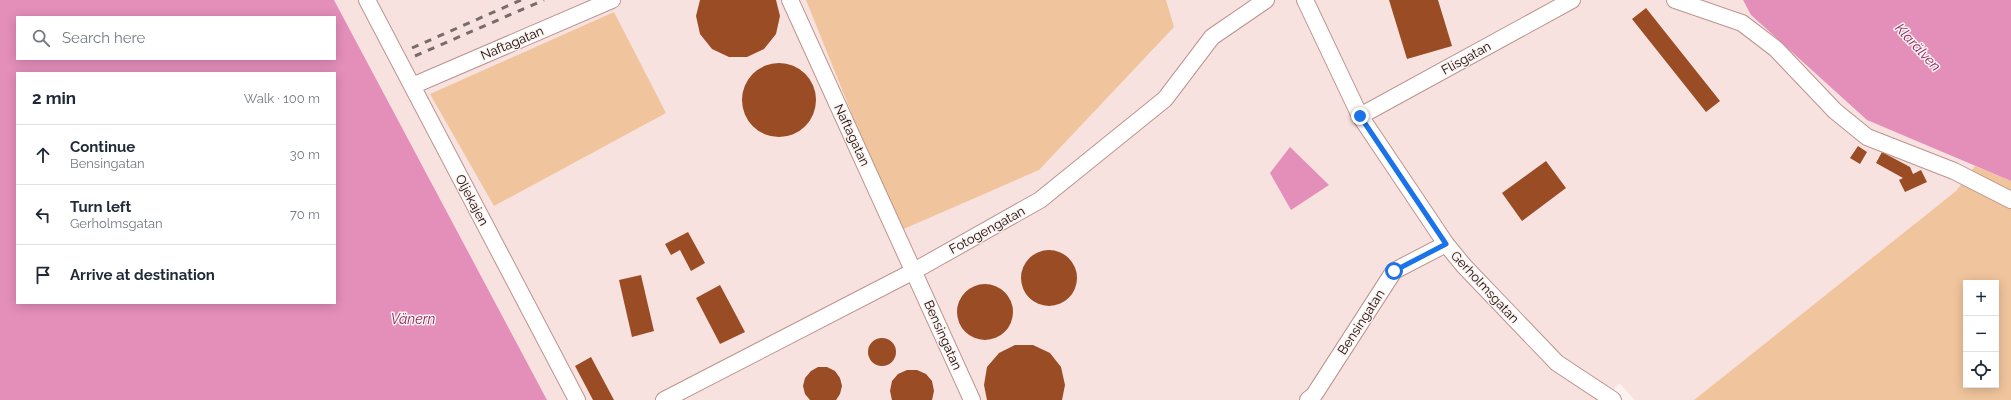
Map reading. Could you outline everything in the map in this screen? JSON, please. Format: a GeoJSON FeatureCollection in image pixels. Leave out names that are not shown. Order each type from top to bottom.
{"type":"FeatureCollection","features":[{"type":"Feature","properties":{"kind":"lane","name":"Oljekajen"},"geometry":{"type":"LineString","coordinates":[[367,0],[577,400]]}},
{"type":"Feature","properties":{"kind":"lane","name":"Naftagatan"},"geometry":{"type":"LineString","coordinates":[[412,86],[612,0]]}},
{"type":"Feature","properties":{"kind":"lane","name":"Naftagatan"},"geometry":{"type":"LineString","coordinates":[[790,0],[914,271]]}},
{"type":"Feature","properties":{"kind":"lane","name":"Fotogengatan"},"geometry":{"type":"LineString","coordinates":[[664,400],[914,271],[1040,200],[1164,100],[1212,38],[1266,0]]}},
{"type":"Feature","properties":{"kind":"lane","name":"Gerholmsgatan"},"geometry":{"type":"LineString","coordinates":[[1305,0],[1360,116],[1446,244],[1469,271],[1557,363],[1613,400]]}},
{"type":"Feature","properties":{"kind":"lane","name":"Flisgatan"},"geometry":{"type":"LineString","coordinates":[[1360,116],[1572,0]]}},
{"type":"Feature","properties":{"kind":"lane"},"geometry":{"type":"LineString","coordinates":[[1675,0],[1742,24],[1776,49],[1835,111],[1867,137],[1954,171],[2011,200]]}},
{"type":"Feature","properties":{"kind":"lane","name":"Bensingatan"},"geometry":{"type":"LineString","coordinates":[[1308,400],[1314,395],[1394,271],[1446,244]]}},
{"type":"Feature","properties":{"kind":"lane","name":"Bensingatan"},"geometry":{"type":"LineString","coordinates":[[914,271],[972,400]]}},
{"type":"Feature","properties":{"kind":"shaded area"},"geometry":{"type":"Polygon","coordinates":[[[334,0],[1743,0],[1751,15],[1867,120],[1975,166],[1956,191],[1694,400],[1635,400],[1619,383],[1606,400],[547,400],[334,0]]]}},
{"type":"Feature","properties":{"kind":"shaded area"},"geometry":{"type":"Polygon","coordinates":[[[806,0],[1166,0],[1174,27],[1039,170],[899,231],[806,0]]]}},
{"type":"Feature","properties":{"kind":"shaded area"},"geometry":{"type":"Polygon","coordinates":[[[614,12],[666,113],[494,206],[430,94],[614,12]]]}},
{"type":"Feature","properties":{"kind":"shaded area"},"geometry":{"type":"Polygon","coordinates":[[[1975,166],[2011,181],[2011,400],[1694,400],[1956,191],[1975,166]]]}},
{"type":"Feature","properties":{"kind":"water","name":"Vänern"},"geometry":{"type":"Polygon","coordinates":[[[0,0],[334,0],[547,400],[0,400],[0,0]]]}},
{"type":"Feature","properties":{"kind":"water","name":"Klarälven"},"geometry":{"type":"Polygon","coordinates":[[[1743,0],[2011,0],[2011,181],[1867,120],[1751,15],[1743,0]]]}},
{"type":"Feature","properties":{"kind":"water"},"geometry":{"type":"Polygon","coordinates":[[[1290,147],[1329,185],[1291,210],[1270,173],[1290,147]]]}},
{"type":"Feature","properties":{"kind":"building"},"geometry":{"type":"Polygon","coordinates":[[[700,0],[776,0],[780,16],[776,34],[764,49],[747,57],[729,57],[712,49],[700,34],[696,16],[700,0]]]}},
{"type":"Feature","properties":{"kind":"building"},"geometry":{"type":"Polygon","coordinates":[[[1389,0],[1438,0],[1452,46],[1407,59],[1389,0]]]}},
{"type":"Feature","properties":{"kind":"building"},"geometry":{"type":"Polygon","coordinates":[[[1646,8],[1720,101],[1706,112],[1632,19],[1646,8]]]}},
{"type":"Feature","properties":{"kind":"building"},"geometry":{"type":"Polygon","coordinates":[[[779,63],[800,69],[810,79],[816,100],[810,121],[800,131],[779,137],[758,131],[748,121],[742,100],[748,79],[758,69],[779,63]]]}},
{"type":"Feature","properties":{"kind":"building"},"geometry":{"type":"Polygon","coordinates":[[[1858,146],[1867,152],[1860,164],[1850,158],[1858,146]]]}},
{"type":"Feature","properties":{"kind":"building"},"geometry":{"type":"Polygon","coordinates":[[[1882,152],[1910,167],[1913,174],[1921,170],[1927,182],[1905,192],[1899,180],[1903,178],[1876,163],[1882,152]]]}},
{"type":"Feature","properties":{"kind":"building"},"geometry":{"type":"Polygon","coordinates":[[[1546,161],[1566,188],[1522,221],[1502,193],[1546,161]]]}},
{"type":"Feature","properties":{"kind":"building"},"geometry":{"type":"Polygon","coordinates":[[[688,232],[705,263],[691,271],[680,250],[671,255],[665,244],[688,232]]]}},
{"type":"Feature","properties":{"kind":"building"},"geometry":{"type":"Polygon","coordinates":[[[1049,250],[1064,255],[1072,263],[1077,278],[1072,293],[1064,301],[1049,306],[1034,301],[1026,293],[1021,278],[1026,263],[1034,255],[1049,250]]]}},
{"type":"Feature","properties":{"kind":"building"},"geometry":{"type":"Polygon","coordinates":[[[641,275],[654,331],[632,337],[619,280],[641,275]]]}},
{"type":"Feature","properties":{"kind":"building"},"geometry":{"type":"Polygon","coordinates":[[[985,284],[996,286],[1005,292],[1011,301],[1013,312],[1011,323],[1005,332],[996,338],[985,340],[974,338],[965,332],[959,323],[957,312],[959,301],[965,292],[974,286],[985,284]]]}},
{"type":"Feature","properties":{"kind":"building"},"geometry":{"type":"Polygon","coordinates":[[[720,285],[745,332],[720,344],[696,298],[720,285]]]}},
{"type":"Feature","properties":{"kind":"building"},"geometry":{"type":"Polygon","coordinates":[[[882,338],[892,342],[896,352],[892,362],[882,366],[872,362],[868,352],[872,342],[882,338]]]}},
{"type":"Feature","properties":{"kind":"building"},"geometry":{"type":"Polygon","coordinates":[[[1015,345],[1033,345],[1050,353],[1061,367],[1065,385],[1062,400],[987,400],[984,385],[987,367],[999,353],[1015,345]]]}},
{"type":"Feature","properties":{"kind":"building"},"geometry":{"type":"Polygon","coordinates":[[[591,357],[614,400],[593,400],[575,366],[591,357]]]}},
{"type":"Feature","properties":{"kind":"building"},"geometry":{"type":"Polygon","coordinates":[[[818,367],[827,367],[835,371],[840,378],[842,386],[840,394],[836,400],[810,400],[805,394],[803,386],[805,378],[811,371],[818,367]]]}},
{"type":"Feature","properties":{"kind":"building"},"geometry":{"type":"Polygon","coordinates":[[[907,370],[917,370],[926,374],[932,381],[934,391],[932,400],[892,400],[890,391],[892,381],[898,374],[907,370]]]}},
{"type":"Feature","properties":{"kind":"railway"},"geometry":{"type":"LineString","coordinates":[[412,48],[521,0]]}},
{"type":"Feature","properties":{"kind":"railway"},"geometry":{"type":"LineString","coordinates":[[415,56],[544,0]]}},
{"type":"Feature","properties":{"kind":"route"},"geometry":{"type":"LineString","coordinates":[[1360,116],[1446,244],[1394,271]]}}]}
